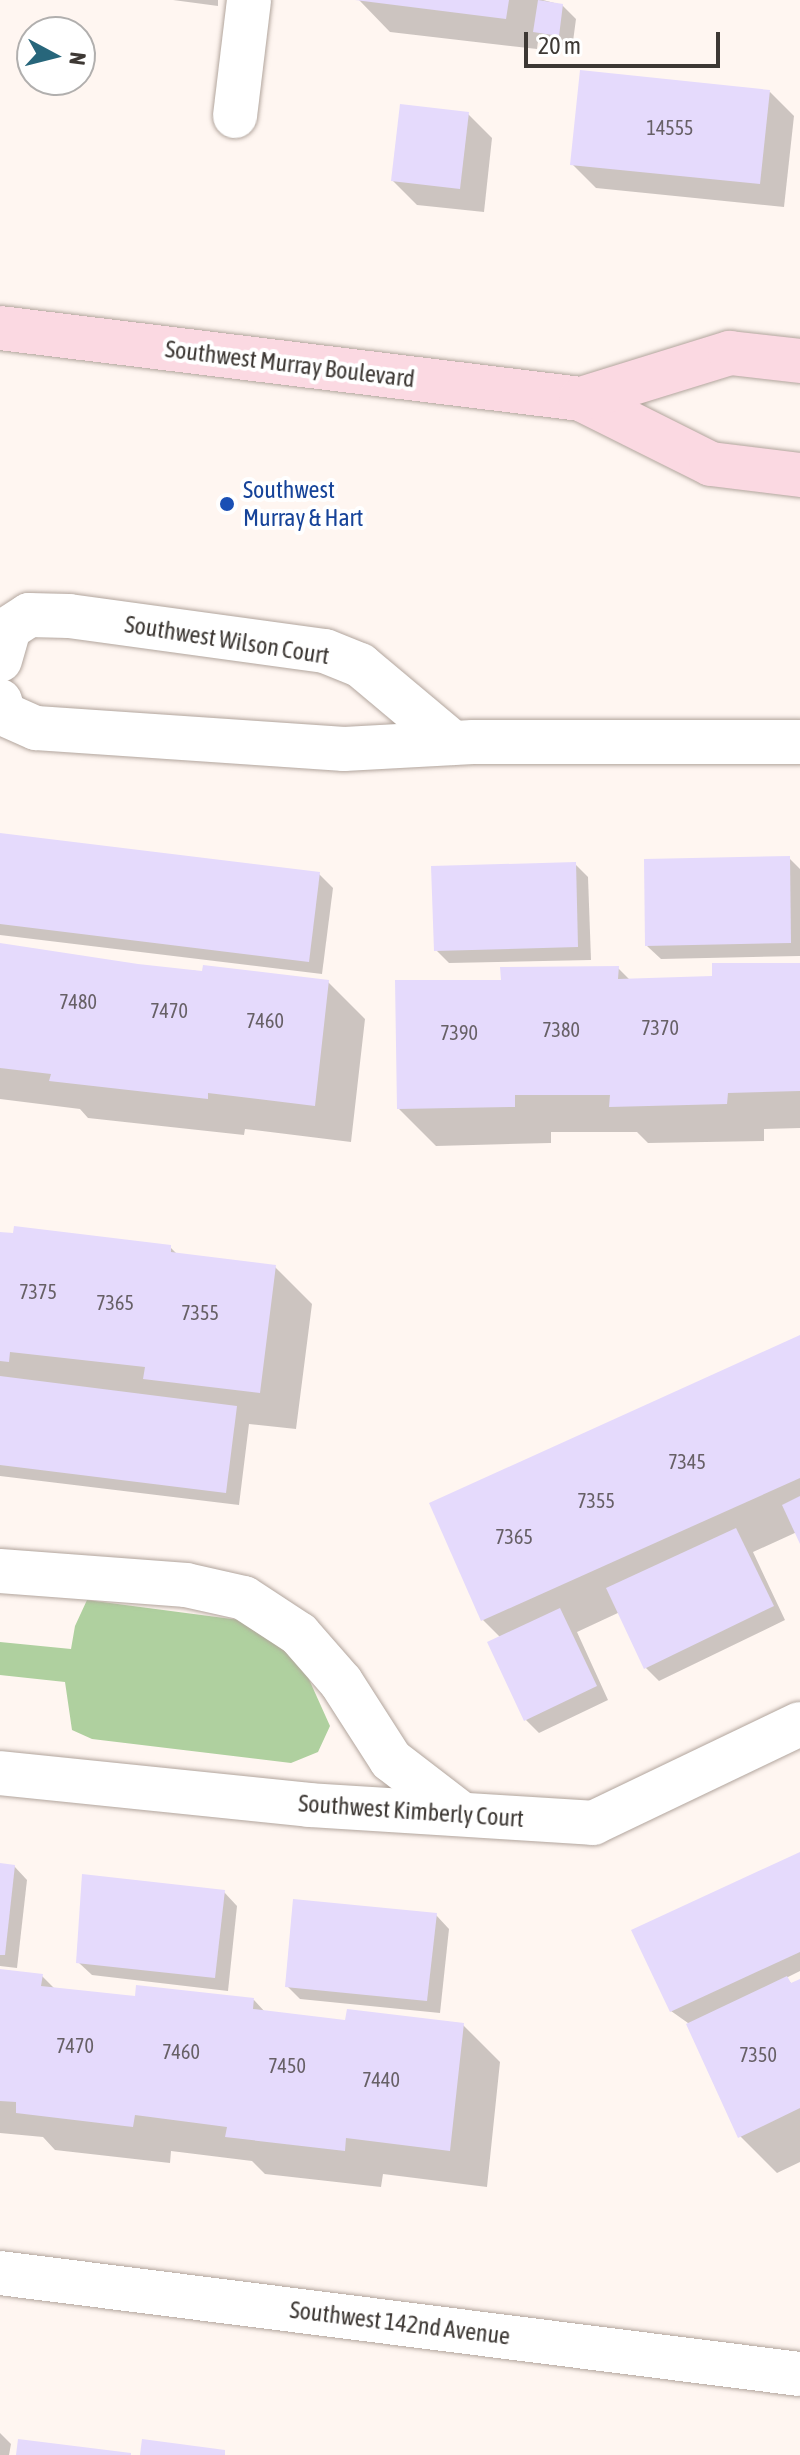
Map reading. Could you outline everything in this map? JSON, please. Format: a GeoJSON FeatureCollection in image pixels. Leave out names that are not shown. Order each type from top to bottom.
{"type":"FeatureCollection","features":[{"type":"Feature","properties":{"kind":"main road","name":"Southwest Murray Boulevard"},"geometry":{"type":"LineString","coordinates":[[0,328],[581,399],[711,464],[800,475]]}},
{"type":"Feature","properties":{"kind":"main road","name":"Southwest Murray Boulevard"},"geometry":{"type":"LineString","coordinates":[[581,399],[730,353],[800,361]]}},
{"type":"Feature","properties":{"kind":"street"},"geometry":{"type":"LineString","coordinates":[[235,116],[249,0]]}},
{"type":"Feature","properties":{"kind":"street","name":"Southwest Wilson Court"},"geometry":{"type":"LineString","coordinates":[[0,660],[9,628],[29,615],[69,616],[325,651],[360,665],[453,743]]}},
{"type":"Feature","properties":{"kind":"street"},"geometry":{"type":"LineString","coordinates":[[0,701],[4,714],[36,728],[344,749],[453,743],[800,742]]}},
{"type":"Feature","properties":{"kind":"street"},"geometry":{"type":"LineString","coordinates":[[0,1571],[186,1585],[244,1598],[299,1634],[341,1682],[391,1760],[460,1813]]}},
{"type":"Feature","properties":{"kind":"street","name":"Southwest Kimberly Court"},"geometry":{"type":"LineString","coordinates":[[0,1773],[309,1805],[593,1823],[800,1724]]}},
{"type":"Feature","properties":{"kind":"street","name":"Southwest 142nd Avenue"},"geometry":{"type":"LineString","coordinates":[[0,2273],[800,2374]]}},
{"type":"Feature","properties":{"kind":"green space"},"geometry":{"type":"Polygon","coordinates":[[[87,1600],[247,1621],[303,1666],[330,1726],[318,1752],[291,1763],[92,1739],[72,1730],[65,1682],[0,1675],[0,1642],[71,1649],[75,1626],[87,1600]]]}},
{"type":"Feature","properties":{"kind":"building"},"geometry":{"type":"Polygon","coordinates":[[[355,0],[509,0],[506,19],[355,0]]]}},
{"type":"Feature","properties":{"kind":"building"},"geometry":{"type":"Polygon","coordinates":[[[538,0],[563,4],[559,36],[533,32],[538,0]]]}},
{"type":"Feature","properties":{"kind":"building"},"geometry":{"type":"Polygon","coordinates":[[[580,70],[770,90],[760,184],[570,165],[580,70]]]}},
{"type":"Feature","properties":{"kind":"building"},"geometry":{"type":"Polygon","coordinates":[[[400,104],[469,112],[460,189],[391,181],[400,104]]]}},
{"type":"Feature","properties":{"kind":"building"},"geometry":{"type":"Polygon","coordinates":[[[0,833],[320,872],[309,962],[0,924],[0,833]]]}},
{"type":"Feature","properties":{"kind":"building"},"geometry":{"type":"Polygon","coordinates":[[[790,856],[791,943],[645,946],[644,859],[790,856]]]}},
{"type":"Feature","properties":{"kind":"building"},"geometry":{"type":"Polygon","coordinates":[[[576,862],[578,947],[434,951],[431,866],[576,862]]]}},
{"type":"Feature","properties":{"kind":"building"},"geometry":{"type":"Polygon","coordinates":[[[0,943],[138,964],[202,971],[203,965],[329,980],[315,1106],[208,1093],[208,1099],[49,1081],[51,1074],[0,1068],[0,943]]]}},
{"type":"Feature","properties":{"kind":"building"},"geometry":{"type":"Polygon","coordinates":[[[712,963],[800,963],[800,1091],[728,1093],[727,1104],[609,1107],[610,1095],[515,1095],[515,1107],[397,1109],[395,980],[501,980],[500,967],[619,966],[618,979],[712,976],[712,963]]]}},
{"type":"Feature","properties":{"kind":"building"},"geometry":{"type":"Polygon","coordinates":[[[14,1226],[171,1245],[171,1252],[276,1265],[260,1393],[143,1379],[145,1367],[10,1352],[9,1362],[0,1361],[0,1232],[13,1233],[14,1226]]]}},
{"type":"Feature","properties":{"kind":"building"},"geometry":{"type":"Polygon","coordinates":[[[800,1335],[800,1478],[481,1621],[429,1503],[800,1335]]]}},
{"type":"Feature","properties":{"kind":"building"},"geometry":{"type":"Polygon","coordinates":[[[0,1376],[237,1406],[226,1493],[0,1465],[0,1376]]]}},
{"type":"Feature","properties":{"kind":"building"},"geometry":{"type":"Polygon","coordinates":[[[800,1496],[800,1544],[782,1505],[800,1496]]]}},
{"type":"Feature","properties":{"kind":"building"},"geometry":{"type":"Polygon","coordinates":[[[736,1528],[774,1606],[644,1669],[606,1588],[736,1528]]]}},
{"type":"Feature","properties":{"kind":"building"},"geometry":{"type":"Polygon","coordinates":[[[560,1608],[597,1686],[524,1721],[487,1642],[560,1608]]]}},
{"type":"Feature","properties":{"kind":"building"},"geometry":{"type":"Polygon","coordinates":[[[800,1852],[800,1952],[670,2012],[631,1930],[800,1852]]]}},
{"type":"Feature","properties":{"kind":"building"},"geometry":{"type":"Polygon","coordinates":[[[0,1863],[15,1865],[5,1955],[0,1955],[0,1863]]]}},
{"type":"Feature","properties":{"kind":"building"},"geometry":{"type":"Polygon","coordinates":[[[82,1874],[225,1890],[215,1978],[76,1963],[82,1874]]]}},
{"type":"Feature","properties":{"kind":"building"},"geometry":{"type":"Polygon","coordinates":[[[293,1899],[437,1913],[427,2001],[285,1987],[293,1899]]]}},
{"type":"Feature","properties":{"kind":"building"},"geometry":{"type":"Polygon","coordinates":[[[0,1969],[43,1974],[41,1986],[135,1996],[136,1985],[254,1998],[253,2009],[345,2020],[347,2009],[464,2023],[450,2151],[346,2138],[345,2151],[225,2137],[227,2127],[135,2115],[133,2127],[16,2113],[16,2102],[0,2101],[0,1969]]]}},
{"type":"Feature","properties":{"kind":"building"},"geometry":{"type":"Polygon","coordinates":[[[787,1976],[791,1983],[800,1979],[800,2108],[738,2138],[686,2024],[787,1976]]]}},
{"type":"Feature","properties":{"kind":"building"},"geometry":{"type":"Polygon","coordinates":[[[18,2439],[131,2453],[131,2455],[16,2455],[18,2439]]]}},
{"type":"Feature","properties":{"kind":"building"},"geometry":{"type":"Polygon","coordinates":[[[142,2439],[225,2450],[225,2455],[140,2455],[142,2439]]]}},
{"type":"Feature","properties":{"kind":"place","name":"Southwest Murray & Hart"},"geometry":{"type":"Point","coordinates":[227,504]}}]}
